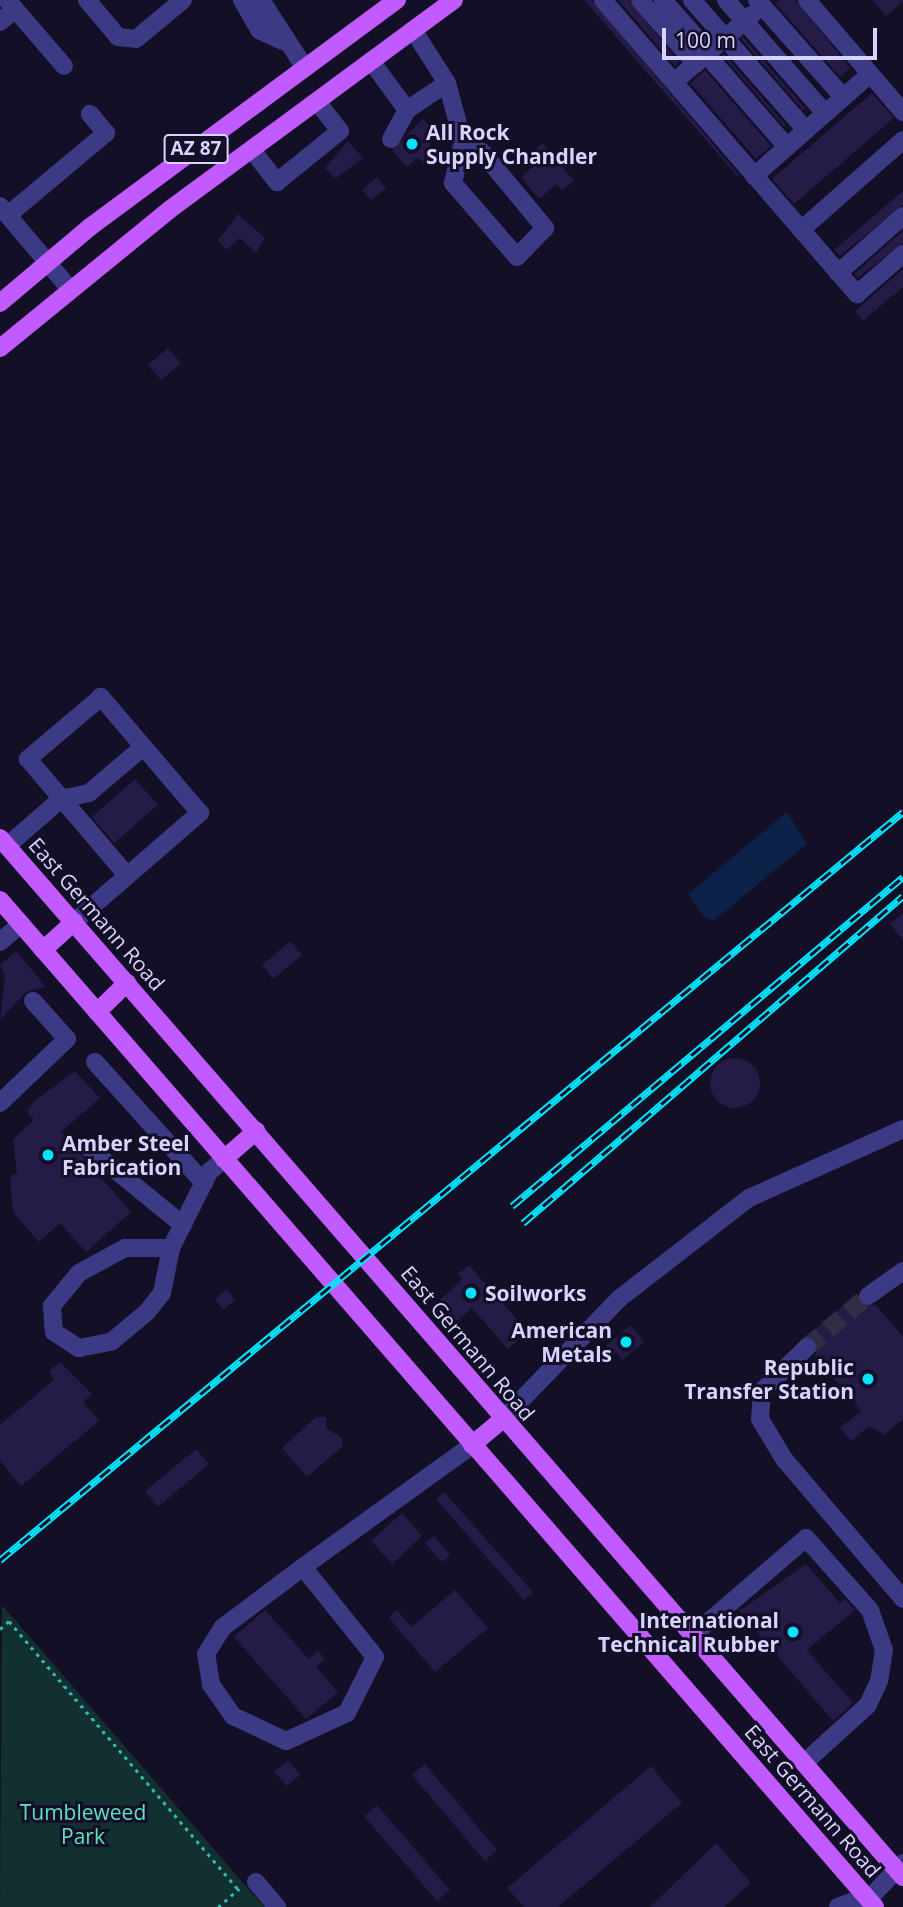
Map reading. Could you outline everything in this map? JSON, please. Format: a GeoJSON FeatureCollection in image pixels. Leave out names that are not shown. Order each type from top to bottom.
{"type":"FeatureCollection","features":[{"type":"Feature","properties":{"kind":"main road","name":"AZ 87"},"geometry":{"type":"LineString","coordinates":[[0,303],[48,263],[397,0]]}},
{"type":"Feature","properties":{"kind":"main road","name":"AZ 87"},"geometry":{"type":"LineString","coordinates":[[0,348],[70,289],[454,0]]}},
{"type":"Feature","properties":{"kind":"main road","name":"East Germann Road"},"geometry":{"type":"LineString","coordinates":[[4,842],[256,1131],[502,1420],[901,1869]]}},
{"type":"Feature","properties":{"kind":"main road","name":"East Germann Road"},"geometry":{"type":"LineString","coordinates":[[0,900],[868,1903]]}},
{"type":"Feature","properties":{"kind":"main road"},"geometry":{"type":"LineString","coordinates":[[43,950],[74,922]]}},
{"type":"Feature","properties":{"kind":"main road"},"geometry":{"type":"LineString","coordinates":[[97,1012],[127,984]]}},
{"type":"Feature","properties":{"kind":"main road"},"geometry":{"type":"LineString","coordinates":[[224,1159],[256,1131]]}},
{"type":"Feature","properties":{"kind":"main road"},"geometry":{"type":"LineString","coordinates":[[472,1445],[502,1420]]}},
{"type":"Feature","properties":{"kind":"street"},"geometry":{"type":"LineString","coordinates":[[87,0],[118,37],[136,39],[183,0]]}},
{"type":"Feature","properties":{"kind":"street"},"geometry":{"type":"LineString","coordinates":[[242,0],[259,30],[283,41]]}},
{"type":"Feature","properties":{"kind":"street"},"geometry":{"type":"LineString","coordinates":[[261,0],[278,20],[283,41],[305,68]]}},
{"type":"Feature","properties":{"kind":"street"},"geometry":{"type":"LineString","coordinates":[[603,0],[856,294],[903,254]]}},
{"type":"Feature","properties":{"kind":"street"},"geometry":{"type":"LineString","coordinates":[[640,0],[704,57],[787,147]]}},
{"type":"Feature","properties":{"kind":"street"},"geometry":{"type":"LineString","coordinates":[[663,0],[704,57]]}},
{"type":"Feature","properties":{"kind":"street"},"geometry":{"type":"LineString","coordinates":[[692,0],[806,130]]}},
{"type":"Feature","properties":{"kind":"street"},"geometry":{"type":"LineString","coordinates":[[726,0],[825,113]]}},
{"type":"Feature","properties":{"kind":"street"},"geometry":{"type":"LineString","coordinates":[[807,0],[903,112]]}},
{"type":"Feature","properties":{"kind":"street"},"geometry":{"type":"LineString","coordinates":[[674,82],[763,2],[843,97]]}},
{"type":"Feature","properties":{"kind":"street"},"geometry":{"type":"LineString","coordinates":[[0,22],[11,5],[64,66]]}},
{"type":"Feature","properties":{"kind":"street"},"geometry":{"type":"LineString","coordinates":[[413,30],[447,83],[463,142],[453,183],[517,257],[545,228],[482,152],[463,142]]}},
{"type":"Feature","properties":{"kind":"street"},"geometry":{"type":"LineString","coordinates":[[371,61],[407,110]]}},
{"type":"Feature","properties":{"kind":"street"},"geometry":{"type":"LineString","coordinates":[[754,176],[870,74]]}},
{"type":"Feature","properties":{"kind":"street"},"geometry":{"type":"LineString","coordinates":[[391,139],[407,110],[447,83]]}},
{"type":"Feature","properties":{"kind":"street"},"geometry":{"type":"LineString","coordinates":[[252,150],[277,182],[340,131],[317,102]]}},
{"type":"Feature","properties":{"kind":"street"},"geometry":{"type":"LineString","coordinates":[[70,289],[4,210],[106,133],[90,114]]}},
{"type":"Feature","properties":{"kind":"street"},"geometry":{"type":"LineString","coordinates":[[801,230],[903,141]]}},
{"type":"Feature","properties":{"kind":"street"},"geometry":{"type":"LineString","coordinates":[[838,273],[903,216]]}},
{"type":"Feature","properties":{"kind":"street"},"geometry":{"type":"LineString","coordinates":[[74,922],[126,874],[200,813],[101,697],[28,759],[126,874]]}},
{"type":"Feature","properties":{"kind":"street"},"geometry":{"type":"LineString","coordinates":[[4,842],[61,799],[89,793],[143,747]]}},
{"type":"Feature","properties":{"kind":"street"},"geometry":{"type":"LineString","coordinates":[[0,942],[21,924]]}},
{"type":"Feature","properties":{"kind":"street"},"geometry":{"type":"LineString","coordinates":[[0,1103],[67,1039],[33,1001]]}},
{"type":"Feature","properties":{"kind":"street"},"geometry":{"type":"LineString","coordinates":[[95,1062],[204,1184]]}},
{"type":"Feature","properties":{"kind":"street"},"geometry":{"type":"LineString","coordinates":[[502,1420],[620,1298],[749,1198],[903,1129]]}},
{"type":"Feature","properties":{"kind":"street"},"geometry":{"type":"LineString","coordinates":[[86,1146],[183,1225]]}},
{"type":"Feature","properties":{"kind":"street"},"geometry":{"type":"LineString","coordinates":[[171,1248],[125,1248],[79,1273],[52,1306],[54,1332],[79,1348],[111,1342],[162,1293],[171,1248],[204,1184],[224,1159]]}},
{"type":"Feature","properties":{"kind":"street"},"geometry":{"type":"LineString","coordinates":[[869,1296],[903,1271]]}},
{"type":"Feature","properties":{"kind":"street"},"geometry":{"type":"LineString","coordinates":[[807,1347],[762,1391],[760,1419],[784,1460],[903,1599]]}},
{"type":"Feature","properties":{"kind":"street"},"geometry":{"type":"LineString","coordinates":[[303,1567],[375,1657],[347,1713],[286,1741],[233,1716],[211,1684],[206,1654],[222,1628],[303,1567],[472,1445]]}},
{"type":"Feature","properties":{"kind":"street"},"geometry":{"type":"LineString","coordinates":[[693,1635],[806,1538],[861,1600],[884,1650],[879,1681],[868,1705],[804,1763]]}},
{"type":"Feature","properties":{"kind":"street"},"geometry":{"type":"LineString","coordinates":[[838,1907],[868,1903],[901,1869]]}},
{"type":"Feature","properties":{"kind":"street"},"geometry":{"type":"LineString","coordinates":[[245,1886],[277,1907]]}},
{"type":"Feature","properties":{"kind":"path"},"geometry":{"type":"LineString","coordinates":[[0,1629],[9,1621],[245,1886],[218,1907]]}},
{"type":"Feature","properties":{"kind":"green space","name":"Tumbleweed Park"},"geometry":{"type":"Polygon","coordinates":[[[2,1605],[252,1893],[264,1907],[0,1907],[2,1605]]]}},
{"type":"Feature","properties":{"kind":"water"},"geometry":{"type":"Polygon","coordinates":[[[787,812],[807,844],[713,921],[704,917],[688,894],[787,812]]]}},
{"type":"Feature","properties":{"kind":"building"},"geometry":{"type":"Polygon","coordinates":[[[584,0],[592,0],[739,175],[737,176],[584,0]]]}},
{"type":"Feature","properties":{"kind":"building"},"geometry":{"type":"Polygon","coordinates":[[[618,0],[629,0],[679,62],[675,66],[618,0]]]}},
{"type":"Feature","properties":{"kind":"building"},"geometry":{"type":"Polygon","coordinates":[[[779,0],[796,0],[850,68],[840,77],[775,3],[779,0]]]}},
{"type":"Feature","properties":{"kind":"building"},"geometry":{"type":"Polygon","coordinates":[[[872,0],[903,0],[903,2],[886,16],[872,0]]]}},
{"type":"Feature","properties":{"kind":"building"},"geometry":{"type":"Polygon","coordinates":[[[743,37],[805,108],[803,110],[741,39],[743,37]]]}},
{"type":"Feature","properties":{"kind":"building"},"geometry":{"type":"Polygon","coordinates":[[[724,54],[786,125],[784,127],[722,55],[724,54]]]}},
{"type":"Feature","properties":{"kind":"building"},"geometry":{"type":"Polygon","coordinates":[[[705,70],[771,146],[756,159],[690,83],[705,70]]]}},
{"type":"Feature","properties":{"kind":"building"},"geometry":{"type":"Polygon","coordinates":[[[872,93],[894,118],[794,204],[772,179],[872,93]]]}},
{"type":"Feature","properties":{"kind":"building","name":"All Rock Supply Chandler"},"geometry":{"type":"Polygon","coordinates":[[[423,119],[435,133],[429,148],[436,156],[425,165],[418,157],[407,167],[392,150],[423,119]]]}},
{"type":"Feature","properties":{"kind":"building"},"geometry":{"type":"Polygon","coordinates":[[[348,141],[363,158],[335,179],[325,168],[348,141]]]}},
{"type":"Feature","properties":{"kind":"building"},"geometry":{"type":"Polygon","coordinates":[[[543,143],[574,181],[562,191],[557,184],[539,199],[521,177],[537,164],[530,154],[543,143]]]}},
{"type":"Feature","properties":{"kind":"building"},"geometry":{"type":"Polygon","coordinates":[[[377,177],[386,188],[371,200],[362,190],[377,177]]]}},
{"type":"Feature","properties":{"kind":"building"},"geometry":{"type":"Polygon","coordinates":[[[903,191],[903,205],[840,256],[834,250],[903,191]]]}},
{"type":"Feature","properties":{"kind":"building"},"geometry":{"type":"Polygon","coordinates":[[[238,214],[265,238],[256,253],[240,238],[226,250],[218,240],[238,214]]]}},
{"type":"Feature","properties":{"kind":"building"},"geometry":{"type":"Polygon","coordinates":[[[903,231],[903,243],[858,278],[854,274],[903,231]]]}},
{"type":"Feature","properties":{"kind":"building"},"geometry":{"type":"Polygon","coordinates":[[[903,269],[903,287],[863,321],[855,311],[903,269]]]}},
{"type":"Feature","properties":{"kind":"building"},"geometry":{"type":"Polygon","coordinates":[[[168,348],[181,363],[161,380],[148,365],[168,348]]]}},
{"type":"Feature","properties":{"kind":"building"},"geometry":{"type":"Polygon","coordinates":[[[135,779],[158,805],[114,843],[92,817],[135,779]]]}},
{"type":"Feature","properties":{"kind":"building"},"geometry":{"type":"Polygon","coordinates":[[[903,913],[903,940],[890,924],[903,913]]]}},
{"type":"Feature","properties":{"kind":"building"},"geometry":{"type":"Polygon","coordinates":[[[290,941],[302,955],[273,979],[262,965],[290,941]]]}},
{"type":"Feature","properties":{"kind":"building"},"geometry":{"type":"Polygon","coordinates":[[[16,951],[46,987],[26,992],[0,1020],[5,977],[0,965],[16,951]]]}},
{"type":"Feature","properties":{"kind":"building"},"geometry":{"type":"Polygon","coordinates":[[[735,1058],[753,1065],[760,1083],[753,1101],[735,1108],[717,1101],[710,1083],[717,1065],[735,1058]]]}},
{"type":"Feature","properties":{"kind":"building","name":"Amber Steel Fabrication"},"geometry":{"type":"Polygon","coordinates":[[[75,1071],[100,1098],[61,1132],[131,1212],[86,1252],[60,1223],[39,1242],[13,1212],[10,1177],[17,1172],[13,1139],[34,1120],[27,1112],[33,1102],[75,1071]]]}},
{"type":"Feature","properties":{"kind":"building","name":"Soilworks"},"geometry":{"type":"Polygon","coordinates":[[[469,1265],[528,1332],[508,1349],[472,1308],[450,1328],[432,1307],[463,1279],[458,1274],[469,1265]]]}},
{"type":"Feature","properties":{"kind":"building"},"geometry":{"type":"Polygon","coordinates":[[[227,1289],[235,1300],[223,1310],[215,1299],[227,1289]]]}},
{"type":"Feature","properties":{"kind":"building","name":"Republic Transfer Station"},"geometry":{"type":"Polygon","coordinates":[[[857,1294],[859,1303],[876,1305],[903,1337],[903,1419],[884,1435],[869,1426],[851,1441],[840,1428],[861,1411],[815,1356],[818,1344],[807,1336],[857,1294]]]}},
{"type":"Feature","properties":{"kind":"building","name":"American Metals"},"geometry":{"type":"Polygon","coordinates":[[[630,1325],[644,1342],[622,1360],[616,1352],[610,1358],[603,1349],[630,1325]]]}},
{"type":"Feature","properties":{"kind":"building"},"geometry":{"type":"Polygon","coordinates":[[[60,1362],[92,1394],[83,1402],[99,1421],[21,1486],[0,1461],[0,1425],[54,1380],[49,1371],[60,1362]]]}},
{"type":"Feature","properties":{"kind":"building"},"geometry":{"type":"Polygon","coordinates":[[[316,1417],[326,1417],[326,1428],[342,1438],[342,1447],[307,1477],[282,1448],[316,1417]]]}},
{"type":"Feature","properties":{"kind":"building"},"geometry":{"type":"Polygon","coordinates":[[[196,1449],[209,1464],[158,1507],[145,1491],[196,1449]]]}},
{"type":"Feature","properties":{"kind":"building"},"geometry":{"type":"Polygon","coordinates":[[[444,1492],[533,1592],[524,1600],[436,1499],[444,1492]]]}},
{"type":"Feature","properties":{"kind":"building"},"geometry":{"type":"Polygon","coordinates":[[[402,1513],[422,1536],[392,1564],[371,1541],[402,1513]]]}},
{"type":"Feature","properties":{"kind":"building"},"geometry":{"type":"Polygon","coordinates":[[[434,1536],[450,1555],[442,1562],[425,1543],[434,1536]]]}},
{"type":"Feature","properties":{"kind":"building","name":"International Technical Rubber"},"geometry":{"type":"Polygon","coordinates":[[[806,1564],[840,1603],[845,1599],[855,1610],[807,1650],[853,1703],[833,1721],[739,1611],[806,1564]]]}},
{"type":"Feature","properties":{"kind":"building"},"geometry":{"type":"Polygon","coordinates":[[[455,1590],[488,1628],[435,1672],[389,1618],[397,1610],[411,1627],[455,1590]]]}},
{"type":"Feature","properties":{"kind":"building"},"geometry":{"type":"Polygon","coordinates":[[[265,1610],[309,1659],[318,1651],[325,1659],[316,1667],[338,1692],[306,1719],[234,1637],[265,1610]]]}},
{"type":"Feature","properties":{"kind":"building"},"geometry":{"type":"Polygon","coordinates":[[[288,1760],[300,1775],[287,1786],[274,1772],[288,1760]]]}},
{"type":"Feature","properties":{"kind":"building"},"geometry":{"type":"Polygon","coordinates":[[[425,1764],[497,1850],[485,1861],[412,1775],[425,1764]]]}},
{"type":"Feature","properties":{"kind":"building"},"geometry":{"type":"Polygon","coordinates":[[[651,1766],[682,1803],[558,1907],[524,1907],[507,1888],[651,1766]]]}},
{"type":"Feature","properties":{"kind":"building"},"geometry":{"type":"Polygon","coordinates":[[[377,1805],[450,1890],[437,1901],[364,1816],[377,1805]]]}},
{"type":"Feature","properties":{"kind":"building"},"geometry":{"type":"Polygon","coordinates":[[[716,1843],[751,1883],[724,1907],[650,1907],[716,1843]]]}},
{"type":"Feature","properties":{"kind":"tunnel"},"geometry":{"type":"LineString","coordinates":[[807,1347],[868,1296]]}},
{"type":"Feature","properties":{"kind":"railway"},"geometry":{"type":"LineString","coordinates":[[0,1560],[903,812]]}},
{"type":"Feature","properties":{"kind":"railway"},"geometry":{"type":"LineString","coordinates":[[512,1206],[903,877]]}},
{"type":"Feature","properties":{"kind":"railway"},"geometry":{"type":"LineString","coordinates":[[523,1223],[903,896]]}},
{"type":"Feature","properties":{"kind":"place","name":"All Rock Supply Chandler"},"geometry":{"type":"Point","coordinates":[412,144]}},
{"type":"Feature","properties":{"kind":"place","name":"Amber Steel Fabrication"},"geometry":{"type":"Point","coordinates":[48,1155]}},
{"type":"Feature","properties":{"kind":"place","name":"Soilworks"},"geometry":{"type":"Point","coordinates":[471,1293]}},
{"type":"Feature","properties":{"kind":"place","name":"American Metals"},"geometry":{"type":"Point","coordinates":[626,1342]}},
{"type":"Feature","properties":{"kind":"place","name":"Republic Transfer Station"},"geometry":{"type":"Point","coordinates":[868,1379]}},
{"type":"Feature","properties":{"kind":"place","name":"International Technical Rubber"},"geometry":{"type":"Point","coordinates":[793,1632]}}]}
